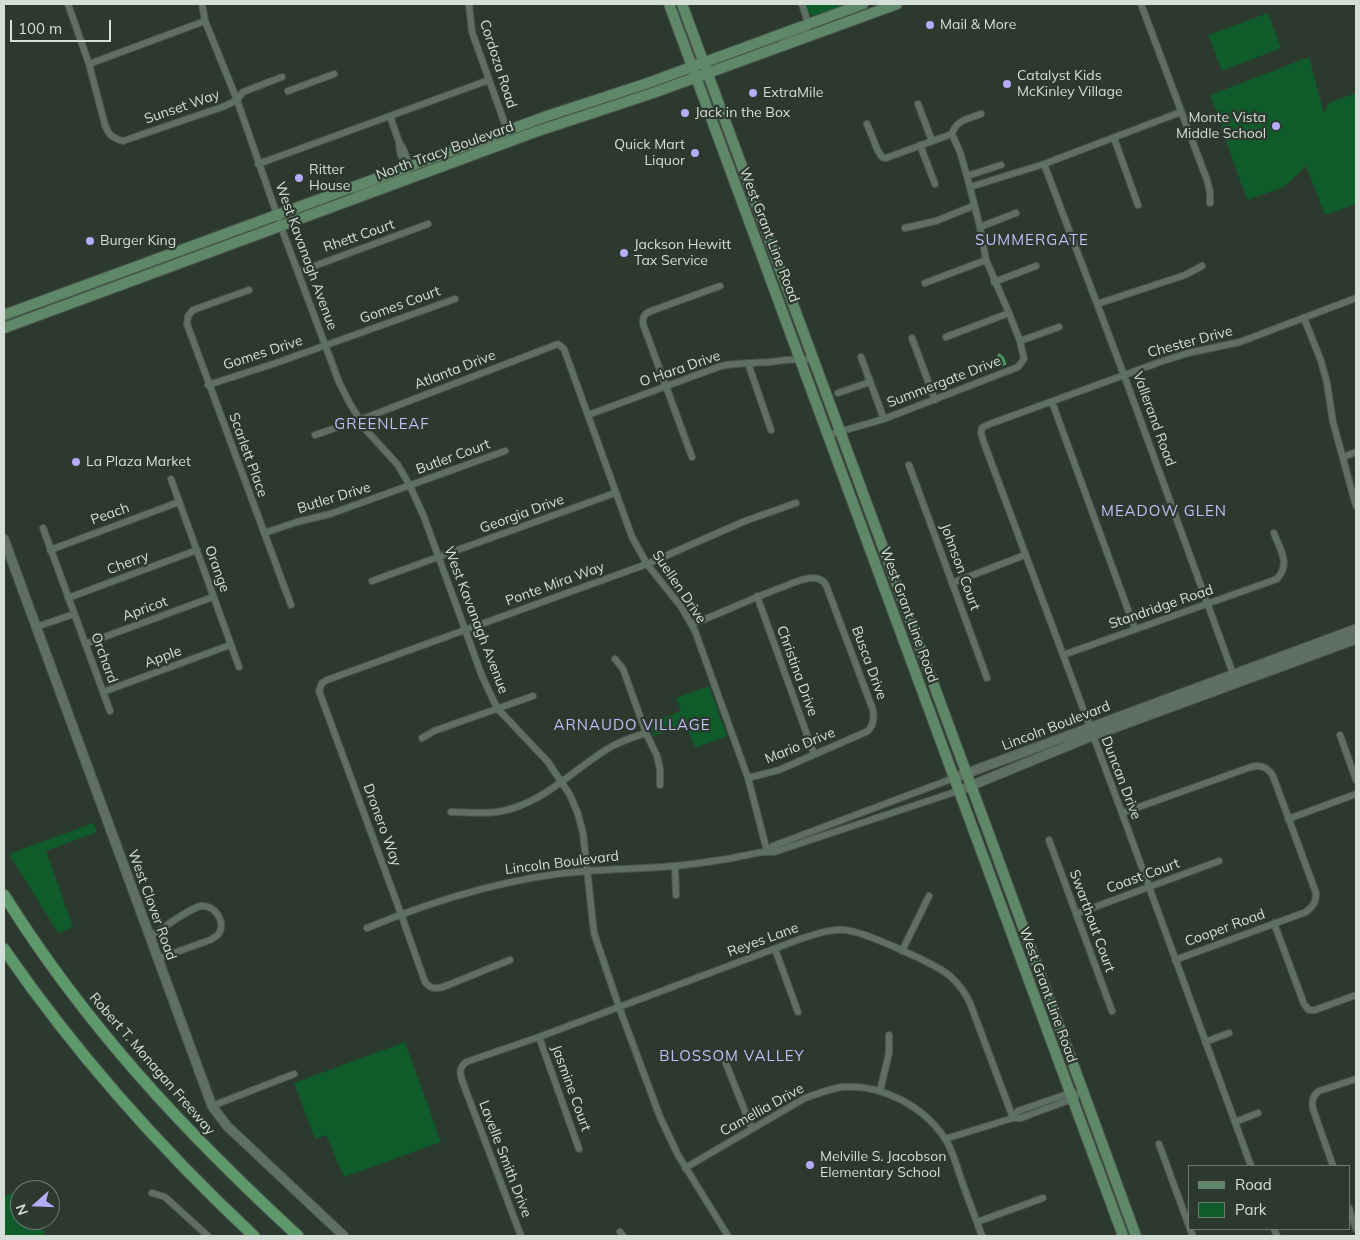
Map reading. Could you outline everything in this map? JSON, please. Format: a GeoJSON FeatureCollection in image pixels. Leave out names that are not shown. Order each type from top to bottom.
{"type":"FeatureCollection","features":[{"type":"Feature","properties":{"kind":"highway","name":"Robert T. Monagan Freeway"},"geometry":{"type":"LineString","coordinates":[[5,896],[58,975],[94,1023],[132,1068],[198,1141],[298,1236]]}},
{"type":"Feature","properties":{"kind":"highway"},"geometry":{"type":"LineString","coordinates":[[4,949],[71,1040],[115,1094],[189,1174],[254,1236]]}},
{"type":"Feature","properties":{"kind":"main road","name":"West Grant Line Road"},"geometry":{"type":"LineString","coordinates":[[669,4],[1122,1236]]}},
{"type":"Feature","properties":{"kind":"main road","name":"West Grant Line Road"},"geometry":{"type":"LineString","coordinates":[[682,4],[841,430],[1136,1236]]}},
{"type":"Feature","properties":{"kind":"main road","name":"North Tracy Boulevard"},"geometry":{"type":"LineString","coordinates":[[4,315],[507,130],[704,63],[863,4]]}},
{"type":"Feature","properties":{"kind":"main road","name":"North Tracy Boulevard"},"geometry":{"type":"LineString","coordinates":[[4,328],[535,132],[708,74],[896,4]]}},
{"type":"Feature","properties":{"kind":"main road"},"geometry":{"type":"LineString","coordinates":[[763,256],[777,273],[782,274]]}},
{"type":"Feature","properties":{"kind":"street"},"geometry":{"type":"LineString","coordinates":[[68,4],[90,64],[205,22]]}},
{"type":"Feature","properties":{"kind":"street","name":"West Kavanagh Avenue"},"geometry":{"type":"LineString","coordinates":[[202,4],[205,22],[237,100],[258,164],[339,382],[366,430],[398,465],[410,486],[424,517],[482,676],[497,708],[548,762],[570,795],[583,833],[594,932],[619,1007],[660,1117],[685,1168],[728,1236]]}},
{"type":"Feature","properties":{"kind":"street","name":"Cordoza Road"},"geometry":{"type":"LineString","coordinates":[[469,4],[472,32],[507,130]]}},
{"type":"Feature","properties":{"kind":"street"},"geometry":{"type":"LineString","coordinates":[[779,47],[785,39],[804,32],[809,24],[802,4]]}},
{"type":"Feature","properties":{"kind":"street"},"geometry":{"type":"LineString","coordinates":[[1141,4],[1207,180],[1210,203]]}},
{"type":"Feature","properties":{"kind":"street","name":"Sunset Way"},"geometry":{"type":"LineString","coordinates":[[90,64],[108,134],[113,138],[123,141],[237,100],[243,92],[282,77]]}},
{"type":"Feature","properties":{"kind":"street"},"geometry":{"type":"LineString","coordinates":[[288,91],[334,74]]}},
{"type":"Feature","properties":{"kind":"street"},"geometry":{"type":"LineString","coordinates":[[258,164],[489,80]]}},
{"type":"Feature","properties":{"kind":"street"},"geometry":{"type":"LineString","coordinates":[[918,104],[932,141]]}},
{"type":"Feature","properties":{"kind":"street"},"geometry":{"type":"LineString","coordinates":[[970,187],[1044,164],[1181,112]]}},
{"type":"Feature","properties":{"kind":"street"},"geometry":{"type":"LineString","coordinates":[[867,124],[878,151],[882,157],[886,158],[952,134],[957,123],[981,114]]}},
{"type":"Feature","properties":{"kind":"street"},"geometry":{"type":"LineString","coordinates":[[349,200],[362,190],[404,174],[407,171],[408,166],[399,151],[399,142],[390,116]]}},
{"type":"Feature","properties":{"kind":"street"},"geometry":{"type":"LineString","coordinates":[[466,158],[472,150],[505,136],[507,130]]}},
{"type":"Feature","properties":{"kind":"street","name":"Summergate Drive"},"geometry":{"type":"LineString","coordinates":[[828,435],[884,419],[1018,368],[1024,359],[1010,313],[994,282],[986,260],[970,187],[960,152],[952,134]]}},
{"type":"Feature","properties":{"kind":"street"},"geometry":{"type":"LineString","coordinates":[[1114,138],[1138,205]]}},
{"type":"Feature","properties":{"kind":"street"},"geometry":{"type":"LineString","coordinates":[[920,145],[936,184]]}},
{"type":"Feature","properties":{"kind":"street","name":"Vallerand Road"},"geometry":{"type":"LineString","coordinates":[[1044,164],[1124,375],[1235,679]]}},
{"type":"Feature","properties":{"kind":"street"},"geometry":{"type":"LineString","coordinates":[[967,176],[1001,165]]}},
{"type":"Feature","properties":{"kind":"street"},"geometry":{"type":"LineString","coordinates":[[905,228],[936,221],[974,206]]}},
{"type":"Feature","properties":{"kind":"street"},"geometry":{"type":"LineString","coordinates":[[980,227],[1016,213]]}},
{"type":"Feature","properties":{"kind":"street","name":"Rhett Court"},"geometry":{"type":"LineString","coordinates":[[298,272],[428,224]]}},
{"type":"Feature","properties":{"kind":"street"},"geometry":{"type":"LineString","coordinates":[[925,284],[986,260]]}},
{"type":"Feature","properties":{"kind":"street"},"geometry":{"type":"LineString","coordinates":[[994,282],[1036,266]]}},
{"type":"Feature","properties":{"kind":"street"},"geometry":{"type":"LineString","coordinates":[[1097,304],[1184,275],[1202,266]]}},
{"type":"Feature","properties":{"kind":"street"},"geometry":{"type":"LineString","coordinates":[[692,457],[643,324],[643,318],[645,314],[651,311],[720,286]]}},
{"type":"Feature","properties":{"kind":"street","name":"Scarlett Place"},"geometry":{"type":"LineString","coordinates":[[249,290],[196,308],[190,313],[187,320],[188,328],[291,605]]}},
{"type":"Feature","properties":{"kind":"street","name":"Chester Drive"},"geometry":{"type":"LineString","coordinates":[[982,437],[982,428],[987,425],[1188,353],[1240,342],[1356,298]]}},
{"type":"Feature","properties":{"kind":"street","name":"Gomes Court"},"geometry":{"type":"LineString","coordinates":[[325,346],[454,299]]}},
{"type":"Feature","properties":{"kind":"street"},"geometry":{"type":"LineString","coordinates":[[946,337],[1010,313]]}},
{"type":"Feature","properties":{"kind":"street"},"geometry":{"type":"LineString","coordinates":[[1304,318],[1321,361],[1327,383],[1332,422],[1344,457],[1356,506]]}},
{"type":"Feature","properties":{"kind":"street"},"geometry":{"type":"LineString","coordinates":[[1020,341],[1059,327]]}},
{"type":"Feature","properties":{"kind":"street"},"geometry":{"type":"LineString","coordinates":[[912,338],[935,400]]}},
{"type":"Feature","properties":{"kind":"street","name":"Suellen Drive"},"geometry":{"type":"LineString","coordinates":[[558,344],[564,349],[567,356],[632,537],[647,564],[682,608],[692,624],[748,778],[766,850]]}},
{"type":"Feature","properties":{"kind":"street","name":"Atlanta Drive"},"geometry":{"type":"LineString","coordinates":[[315,435],[360,420],[558,344]]}},
{"type":"Feature","properties":{"kind":"street","name":"Gomes Drive"},"geometry":{"type":"LineString","coordinates":[[208,385],[325,346]]}},
{"type":"Feature","properties":{"kind":"street","name":"O Hara Drive"},"geometry":{"type":"LineString","coordinates":[[588,415],[721,366],[735,363],[800,358],[814,360]]}},
{"type":"Feature","properties":{"kind":"street"},"geometry":{"type":"LineString","coordinates":[[861,358],[884,419]]}},
{"type":"Feature","properties":{"kind":"street"},"geometry":{"type":"LineString","coordinates":[[748,363],[771,430]]}},
{"type":"Feature","properties":{"kind":"street"},"geometry":{"type":"LineString","coordinates":[[838,393],[870,382]]}},
{"type":"Feature","properties":{"kind":"street"},"geometry":{"type":"LineString","coordinates":[[1052,402],[1135,629]]}},
{"type":"Feature","properties":{"kind":"street","name":"Duncan Drive"},"geometry":{"type":"LineString","coordinates":[[982,437],[1251,1165]]}},
{"type":"Feature","properties":{"kind":"street","name":"Butler Court"},"geometry":{"type":"LineString","coordinates":[[410,486],[504,451]]}},
{"type":"Feature","properties":{"kind":"street"},"geometry":{"type":"LineString","coordinates":[[1344,457],[1356,452]]}},
{"type":"Feature","properties":{"kind":"street","name":"Johnson Court"},"geometry":{"type":"LineString","coordinates":[[909,465],[987,678]]}},
{"type":"Feature","properties":{"kind":"street","name":"Orange"},"geometry":{"type":"LineString","coordinates":[[171,480],[239,667]]}},
{"type":"Feature","properties":{"kind":"street","name":"Butler Drive"},"geometry":{"type":"LineString","coordinates":[[264,533],[330,514],[410,486]]}},
{"type":"Feature","properties":{"kind":"street","name":"Georgia Drive"},"geometry":{"type":"LineString","coordinates":[[372,581],[615,493]]}},
{"type":"Feature","properties":{"kind":"street","name":"Peach"},"geometry":{"type":"LineString","coordinates":[[50,550],[179,502]]}},
{"type":"Feature","properties":{"kind":"street","name":"Ponte Mira Way"},"geometry":{"type":"LineString","coordinates":[[322,683],[647,564],[796,503]]}},
{"type":"Feature","properties":{"kind":"street","name":"Orchard"},"geometry":{"type":"LineString","coordinates":[[42,528],[110,711]]}},
{"type":"Feature","properties":{"kind":"street","name":"Standridge Road"},"geometry":{"type":"LineString","coordinates":[[1063,655],[1277,579],[1285,566],[1274,533]]}},
{"type":"Feature","properties":{"kind":"street","name":"West Clover Road"},"geometry":{"type":"LineString","coordinates":[[4,539],[212,1106],[227,1126],[344,1236]]}},
{"type":"Feature","properties":{"kind":"street","name":"Cherry"},"geometry":{"type":"LineString","coordinates":[[68,598],[197,550]]}},
{"type":"Feature","properties":{"kind":"street"},"geometry":{"type":"LineString","coordinates":[[952,583],[1026,555]]}},
{"type":"Feature","properties":{"kind":"street","name":"Busca Drive"},"geometry":{"type":"LineString","coordinates":[[757,596],[802,580],[814,578],[823,580],[873,710],[874,718],[872,725],[868,731],[860,735]]}},
{"type":"Feature","properties":{"kind":"street"},"geometry":{"type":"LineString","coordinates":[[692,624],[757,596]]}},
{"type":"Feature","properties":{"kind":"street","name":"Christina Drive"},"geometry":{"type":"LineString","coordinates":[[757,596],[814,754]]}},
{"type":"Feature","properties":{"kind":"street","name":"Apricot"},"geometry":{"type":"LineString","coordinates":[[86,644],[213,597]]}},
{"type":"Feature","properties":{"kind":"street"},"geometry":{"type":"LineString","coordinates":[[36,628],[74,614]]}},
{"type":"Feature","properties":{"kind":"street","name":"Lincoln Boulevard"},"geometry":{"type":"LineString","coordinates":[[1235,679],[1356,629]]}},
{"type":"Feature","properties":{"kind":"street","name":"Lincoln Boulevard"},"geometry":{"type":"LineString","coordinates":[[367,928],[460,894],[505,883],[587,871],[675,866],[736,858],[766,850],[954,778],[1091,732],[1235,679],[1356,639]]}},
{"type":"Feature","properties":{"kind":"street","name":"Apple"},"geometry":{"type":"LineString","coordinates":[[103,692],[230,645]]}},
{"type":"Feature","properties":{"kind":"street"},"geometry":{"type":"LineString","coordinates":[[615,659],[623,668],[646,733],[657,756],[660,769],[660,785]]}},
{"type":"Feature","properties":{"kind":"street","name":"Dronero Way"},"geometry":{"type":"LineString","coordinates":[[322,683],[319,691],[422,976],[429,988],[434,989],[510,960]]}},
{"type":"Feature","properties":{"kind":"street"},"geometry":{"type":"LineString","coordinates":[[422,738],[434,731],[533,696]]}},
{"type":"Feature","properties":{"kind":"street","name":"Lincoln Boulevard"},"geometry":{"type":"LineString","coordinates":[[766,850],[774,852],[802,844],[958,790],[1091,732]]}},
{"type":"Feature","properties":{"kind":"street"},"geometry":{"type":"LineString","coordinates":[[451,812],[496,812],[511,809],[532,800],[562,783],[604,750],[624,740],[646,733]]}},
{"type":"Feature","properties":{"kind":"street","name":"Mario Drive"},"geometry":{"type":"LineString","coordinates":[[748,778],[778,770],[860,735]]}},
{"type":"Feature","properties":{"kind":"street"},"geometry":{"type":"LineString","coordinates":[[1340,735],[1356,780]]}},
{"type":"Feature","properties":{"kind":"street"},"geometry":{"type":"LineString","coordinates":[[1122,813],[1256,765],[1270,770],[1288,819],[1356,794]]}},
{"type":"Feature","properties":{"kind":"street","name":"Cooper Road"},"geometry":{"type":"LineString","coordinates":[[1175,960],[1306,912],[1314,906],[1316,893],[1288,819]]}},
{"type":"Feature","properties":{"kind":"street","name":"Swarthout Court"},"geometry":{"type":"LineString","coordinates":[[1048,840],[1112,1011]]}},
{"type":"Feature","properties":{"kind":"street","name":"Coast Court"},"geometry":{"type":"LineString","coordinates":[[1076,914],[1219,861]]}},
{"type":"Feature","properties":{"kind":"street"},"geometry":{"type":"LineString","coordinates":[[675,866],[676,895]]}},
{"type":"Feature","properties":{"kind":"street"},"geometry":{"type":"LineString","coordinates":[[902,952],[929,896]]}},
{"type":"Feature","properties":{"kind":"street"},"geometry":{"type":"LineString","coordinates":[[149,937],[193,908],[212,907],[217,912],[221,922],[221,929],[218,935],[210,940],[157,958]]}},
{"type":"Feature","properties":{"kind":"street"},"geometry":{"type":"LineString","coordinates":[[1274,923],[1304,1004],[1309,1010],[1321,1008],[1356,995]]}},
{"type":"Feature","properties":{"kind":"street","name":"Reyes Lane"},"geometry":{"type":"LineString","coordinates":[[465,1090],[460,1072],[461,1067],[466,1062],[539,1037],[803,938],[830,931],[845,930],[866,935],[939,968],[962,988],[970,1003],[1014,1118]]}},
{"type":"Feature","properties":{"kind":"street"},"geometry":{"type":"LineString","coordinates":[[775,949],[798,1012]]}},
{"type":"Feature","properties":{"kind":"street"},"geometry":{"type":"LineString","coordinates":[[1205,1042],[1229,1033]]}},
{"type":"Feature","properties":{"kind":"street"},"geometry":{"type":"LineString","coordinates":[[880,1091],[889,1053],[889,1035]]}},
{"type":"Feature","properties":{"kind":"street","name":"Jasmine Court"},"geometry":{"type":"LineString","coordinates":[[539,1037],[579,1149]]}},
{"type":"Feature","properties":{"kind":"street"},"geometry":{"type":"LineString","coordinates":[[723,1056],[752,1129]]}},
{"type":"Feature","properties":{"kind":"street"},"geometry":{"type":"LineString","coordinates":[[212,1106],[294,1074]]}},
{"type":"Feature","properties":{"kind":"street"},"geometry":{"type":"LineString","coordinates":[[1334,1165],[1313,1109],[1312,1100],[1314,1094],[1319,1091],[1356,1079]]}},
{"type":"Feature","properties":{"kind":"street","name":"Camellia Drive"},"geometry":{"type":"LineString","coordinates":[[685,1168],[805,1098],[842,1087],[858,1087],[880,1091],[898,1097],[910,1104],[930,1121],[945,1139],[954,1157],[982,1236]]}},
{"type":"Feature","properties":{"kind":"street","name":"Lavelle Smith Drive"},"geometry":{"type":"LineString","coordinates":[[465,1090],[521,1236]]}},
{"type":"Feature","properties":{"kind":"street"},"geometry":{"type":"LineString","coordinates":[[945,1139],[1014,1118],[1018,1111],[1082,1091]]}},
{"type":"Feature","properties":{"kind":"street"},"geometry":{"type":"LineString","coordinates":[[1235,1122],[1258,1113]]}},
{"type":"Feature","properties":{"kind":"street"},"geometry":{"type":"LineString","coordinates":[[1159,1144],[1188,1220]]}},
{"type":"Feature","properties":{"kind":"street"},"geometry":{"type":"LineString","coordinates":[[152,1193],[165,1196],[208,1236]]}},
{"type":"Feature","properties":{"kind":"street"},"geometry":{"type":"LineString","coordinates":[[977,1222],[1043,1198]]}},
{"type":"Feature","properties":{"kind":"street"},"geometry":{"type":"LineString","coordinates":[[1350,1211],[1356,1229]]}},
{"type":"Feature","properties":{"kind":"green space"},"geometry":{"type":"Polygon","coordinates":[[[798,4],[851,4],[813,17],[809,13],[802,16],[798,4]]]}},
{"type":"Feature","properties":{"kind":"green space"},"geometry":{"type":"Polygon","coordinates":[[[1268,13],[1281,48],[1222,71],[1208,35],[1268,13]]]}},
{"type":"Feature","properties":{"kind":"green space"},"geometry":{"type":"Polygon","coordinates":[[[1309,57],[1324,113],[1328,103],[1356,93],[1356,204],[1325,215],[1306,166],[1284,187],[1247,200],[1210,95],[1309,57]]]}},
{"type":"Feature","properties":{"kind":"green space"},"geometry":{"type":"Polygon","coordinates":[[[709,686],[727,736],[695,748],[686,724],[654,736],[649,723],[681,711],[676,698],[709,686]]]}},
{"type":"Feature","properties":{"kind":"green space"},"geometry":{"type":"Polygon","coordinates":[[[93,823],[97,832],[46,851],[73,927],[58,933],[9,854],[93,823]]]}},
{"type":"Feature","properties":{"kind":"green space"},"geometry":{"type":"Polygon","coordinates":[[[405,1042],[441,1142],[344,1177],[326,1135],[315,1139],[294,1083],[405,1042]]]}},
{"type":"Feature","properties":{"kind":"green space"},"geometry":{"type":"Polygon","coordinates":[[[10,1194],[10,1230],[43,1230],[45,1236],[4,1236],[4,1196],[10,1194]]]}},
{"type":"Feature","properties":{"kind":"shaded area"},"geometry":{"type":"Polygon","coordinates":[[[999,354],[1003,357],[1006,364],[993,368],[990,362],[997,359],[999,354]]]}},
{"type":"Feature","properties":{"kind":"place","name":"Mail & More"},"geometry":{"type":"Point","coordinates":[930,25]}},
{"type":"Feature","properties":{"kind":"place","name":"Catalyst Kids McKinley Village"},"geometry":{"type":"Point","coordinates":[1007,84]}},
{"type":"Feature","properties":{"kind":"place","name":"ExtraMile"},"geometry":{"type":"Point","coordinates":[753,93]}},
{"type":"Feature","properties":{"kind":"place","name":"Jack in the Box"},"geometry":{"type":"Point","coordinates":[685,113]}},
{"type":"Feature","properties":{"kind":"place","name":"Monte Vista Middle School"},"geometry":{"type":"Point","coordinates":[1276,126]}},
{"type":"Feature","properties":{"kind":"place","name":"Quick Mart Liquor"},"geometry":{"type":"Point","coordinates":[695,153]}},
{"type":"Feature","properties":{"kind":"place","name":"Ritter House"},"geometry":{"type":"Point","coordinates":[299,178]}},
{"type":"Feature","properties":{"kind":"place","name":"Burger King"},"geometry":{"type":"Point","coordinates":[90,241]}},
{"type":"Feature","properties":{"kind":"place","name":"Jackson Hewitt Tax Service"},"geometry":{"type":"Point","coordinates":[624,253]}},
{"type":"Feature","properties":{"kind":"place","name":"La Plaza Market"},"geometry":{"type":"Point","coordinates":[76,462]}},
{"type":"Feature","properties":{"kind":"place","name":"Melville S. Jacobson Elementary School"},"geometry":{"type":"Point","coordinates":[810,1165]}},
{"type":"Feature","properties":{"kind":"district","name":"SUMMERGATE"},"geometry":{"type":"Point","coordinates":[1032,240]}},
{"type":"Feature","properties":{"kind":"district","name":"GREENLEAF"},"geometry":{"type":"Point","coordinates":[382,424]}},
{"type":"Feature","properties":{"kind":"district","name":"MEADOW GLEN"},"geometry":{"type":"Point","coordinates":[1164,511]}},
{"type":"Feature","properties":{"kind":"district","name":"ARNAUDO VILLAGE"},"geometry":{"type":"Point","coordinates":[632,725]}},
{"type":"Feature","properties":{"kind":"district","name":"BLOSSOM VALLEY"},"geometry":{"type":"Point","coordinates":[732,1056]}}]}
